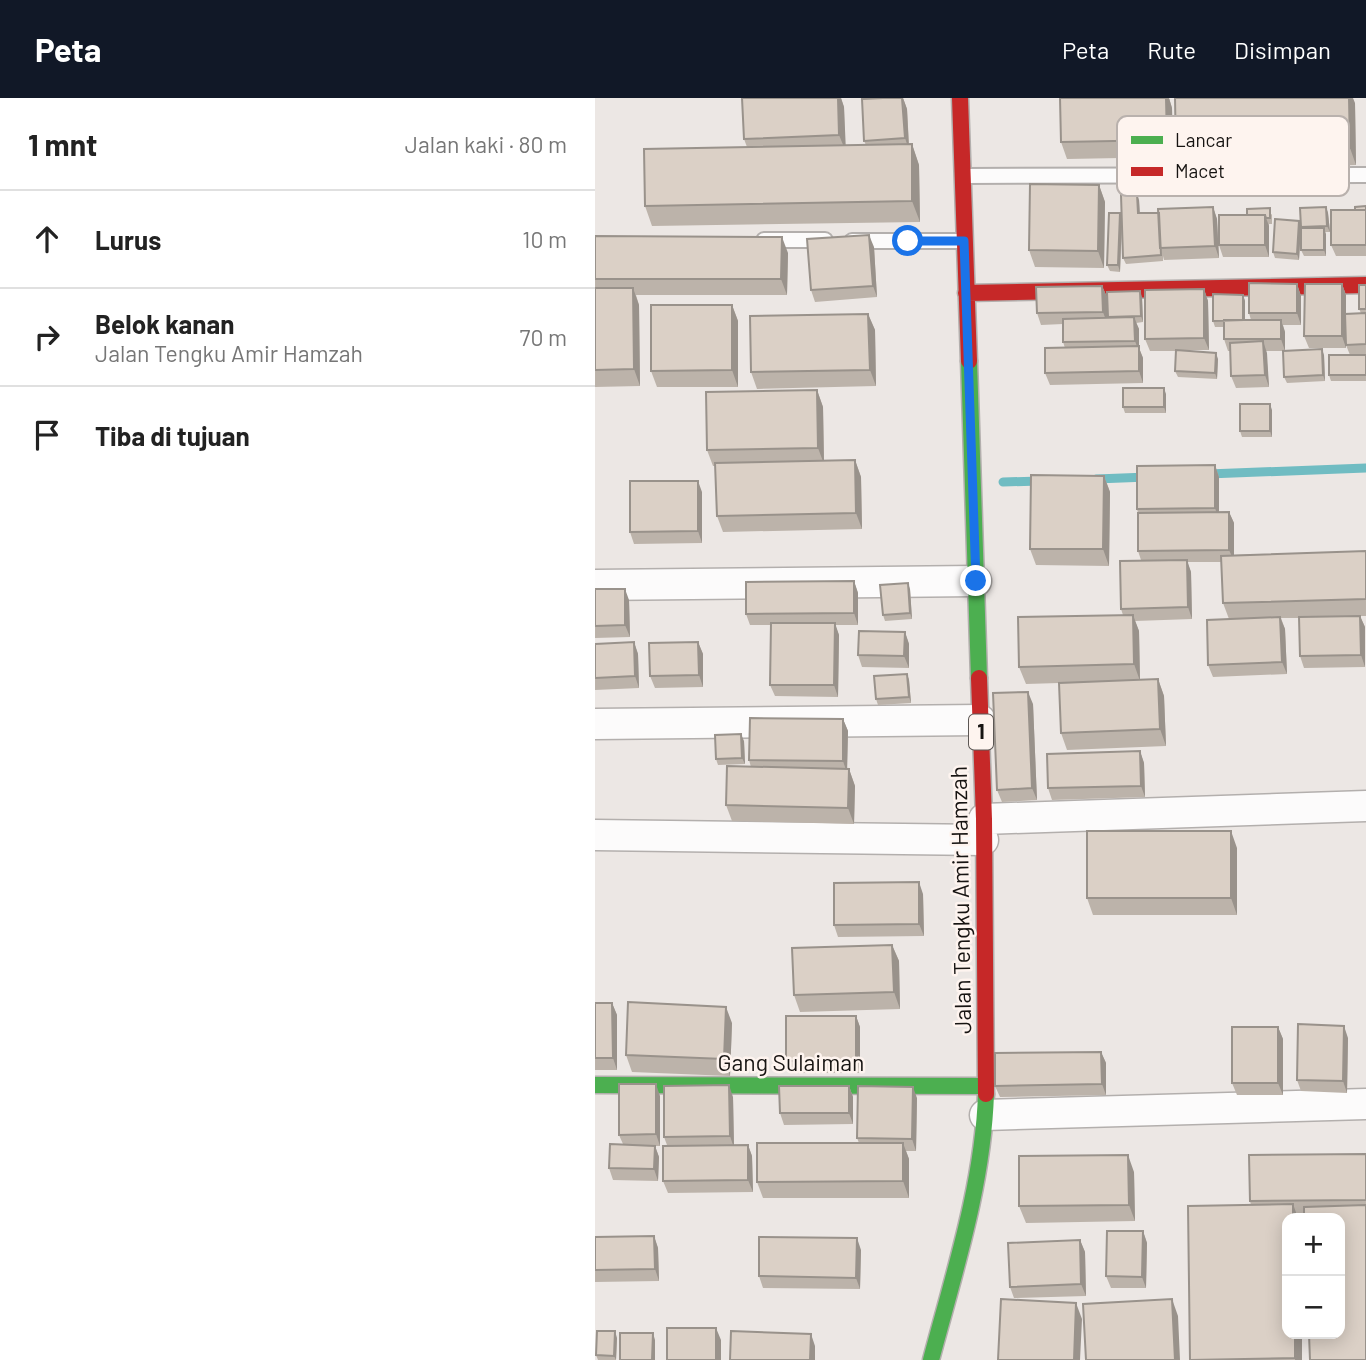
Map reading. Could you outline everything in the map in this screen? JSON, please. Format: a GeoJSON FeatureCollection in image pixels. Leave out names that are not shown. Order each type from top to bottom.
{"type":"FeatureCollection","features":[{"type":"Feature","properties":{"kind":"main road","name":"Jalan Tengku Amir Hamzah"},"geometry":{"type":"LineString","coordinates":[[931,1360],[971,1213],[985,1115],[986,1086],[986,943],[960,98]]}},
{"type":"Feature","properties":{"kind":"main road"},"geometry":{"type":"LineString","coordinates":[[966,293],[1366,285]]}},
{"type":"Feature","properties":{"kind":"main road","name":"Gang Sulaiman"},"geometry":{"type":"LineString","coordinates":[[595,1085],[986,1086]]}},
{"type":"Feature","properties":{"kind":"street"},"geometry":{"type":"LineString","coordinates":[[595,585],[976,581]]}},
{"type":"Feature","properties":{"kind":"street"},"geometry":{"type":"LineString","coordinates":[[595,723],[980,720]]}},
{"type":"Feature","properties":{"kind":"street"},"geometry":{"type":"LineString","coordinates":[[595,835],[983,830],[1366,806]]}},
{"type":"Feature","properties":{"kind":"street"},"geometry":{"type":"LineString","coordinates":[[985,1115],[1366,1104]]}},
{"type":"Feature","properties":{"kind":"lane"},"geometry":{"type":"LineString","coordinates":[[962,176],[1117,176]]}},
{"type":"Feature","properties":{"kind":"lane"},"geometry":{"type":"LineString","coordinates":[[745,240],[964,241]]}},
{"type":"Feature","properties":{"kind":"building"},"geometry":{"type":"Polygon","coordinates":[[[742,98],[838,98],[839,135],[744,139],[742,98]]]}},
{"type":"Feature","properties":{"kind":"building"},"geometry":{"type":"Polygon","coordinates":[[[902,98],[905,138],[864,141],[862,99],[902,98]]]}},
{"type":"Feature","properties":{"kind":"building"},"geometry":{"type":"Polygon","coordinates":[[[1060,98],[1166,98],[1166,116],[1117,116],[1117,141],[1061,142],[1060,98]]]}},
{"type":"Feature","properties":{"kind":"building"},"geometry":{"type":"Polygon","coordinates":[[[1175,98],[1349,98],[1350,148],[1349,116],[1175,116],[1175,98]]]}},
{"type":"Feature","properties":{"kind":"building"},"geometry":{"type":"Polygon","coordinates":[[[912,144],[912,201],[645,206],[644,149],[912,144]]]}},
{"type":"Feature","properties":{"kind":"building"},"geometry":{"type":"Polygon","coordinates":[[[1030,184],[1099,185],[1098,251],[1029,250],[1030,184]]]}},
{"type":"Feature","properties":{"kind":"building"},"geometry":{"type":"Polygon","coordinates":[[[1121,196],[1137,196],[1138,213],[1159,213],[1161,255],[1123,258],[1121,196]]]}},
{"type":"Feature","properties":{"kind":"building"},"geometry":{"type":"Polygon","coordinates":[[[1366,206],[1366,210],[1355,210],[1355,207],[1366,206]]]}},
{"type":"Feature","properties":{"kind":"building"},"geometry":{"type":"Polygon","coordinates":[[[1213,207],[1215,246],[1160,248],[1158,209],[1213,207]]]}},
{"type":"Feature","properties":{"kind":"building"},"geometry":{"type":"Polygon","coordinates":[[[1326,207],[1327,226],[1301,227],[1300,208],[1326,207]]]}},
{"type":"Feature","properties":{"kind":"building"},"geometry":{"type":"Polygon","coordinates":[[[1270,208],[1270,218],[1265,215],[1247,215],[1247,209],[1270,208]]]}},
{"type":"Feature","properties":{"kind":"building"},"geometry":{"type":"Polygon","coordinates":[[[1331,210],[1366,210],[1366,245],[1331,245],[1331,210]]]}},
{"type":"Feature","properties":{"kind":"building"},"geometry":{"type":"Polygon","coordinates":[[[1109,213],[1120,213],[1118,265],[1107,265],[1109,213]]]}},
{"type":"Feature","properties":{"kind":"building"},"geometry":{"type":"Polygon","coordinates":[[[1219,215],[1265,215],[1265,245],[1219,245],[1219,215]]]}},
{"type":"Feature","properties":{"kind":"building"},"geometry":{"type":"Polygon","coordinates":[[[1275,219],[1299,221],[1297,254],[1273,252],[1275,219]]]}},
{"type":"Feature","properties":{"kind":"building"},"geometry":{"type":"Polygon","coordinates":[[[1301,228],[1324,228],[1324,250],[1301,250],[1301,228]]]}},
{"type":"Feature","properties":{"kind":"building"},"geometry":{"type":"Polygon","coordinates":[[[869,235],[873,286],[811,290],[807,239],[869,235]]]}},
{"type":"Feature","properties":{"kind":"building"},"geometry":{"type":"Polygon","coordinates":[[[595,236],[782,237],[781,279],[595,279],[595,236]]]}},
{"type":"Feature","properties":{"kind":"building"},"geometry":{"type":"Polygon","coordinates":[[[1249,283],[1297,284],[1297,313],[1249,313],[1249,283]]]}},
{"type":"Feature","properties":{"kind":"building"},"geometry":{"type":"Polygon","coordinates":[[[1305,284],[1342,284],[1342,336],[1304,336],[1305,284]]]}},
{"type":"Feature","properties":{"kind":"building"},"geometry":{"type":"Polygon","coordinates":[[[1359,285],[1366,285],[1366,309],[1359,309],[1359,285]]]}},
{"type":"Feature","properties":{"kind":"building"},"geometry":{"type":"Polygon","coordinates":[[[1102,286],[1103,312],[1037,313],[1036,287],[1102,286]]]}},
{"type":"Feature","properties":{"kind":"building"},"geometry":{"type":"Polygon","coordinates":[[[595,288],[633,288],[634,369],[595,370],[595,288]]]}},
{"type":"Feature","properties":{"kind":"building"},"geometry":{"type":"Polygon","coordinates":[[[1204,289],[1204,338],[1145,339],[1145,290],[1204,289]]]}},
{"type":"Feature","properties":{"kind":"building"},"geometry":{"type":"Polygon","coordinates":[[[1140,291],[1141,316],[1108,317],[1107,292],[1140,291]]]}},
{"type":"Feature","properties":{"kind":"building"},"geometry":{"type":"Polygon","coordinates":[[[1213,294],[1243,295],[1243,320],[1213,321],[1213,294]]]}},
{"type":"Feature","properties":{"kind":"building"},"geometry":{"type":"Polygon","coordinates":[[[651,305],[732,305],[732,370],[651,371],[651,305]]]}},
{"type":"Feature","properties":{"kind":"building"},"geometry":{"type":"Polygon","coordinates":[[[1366,313],[1366,344],[1346,345],[1345,314],[1366,313]]]}},
{"type":"Feature","properties":{"kind":"building"},"geometry":{"type":"Polygon","coordinates":[[[868,314],[870,370],[751,372],[750,316],[868,314]]]}},
{"type":"Feature","properties":{"kind":"building"},"geometry":{"type":"Polygon","coordinates":[[[1134,317],[1135,341],[1063,342],[1063,319],[1134,317]]]}},
{"type":"Feature","properties":{"kind":"building"},"geometry":{"type":"Polygon","coordinates":[[[1224,320],[1281,320],[1281,339],[1224,339],[1224,320]]]}},
{"type":"Feature","properties":{"kind":"building"},"geometry":{"type":"Polygon","coordinates":[[[1263,341],[1265,375],[1231,376],[1230,343],[1263,341]]]}},
{"type":"Feature","properties":{"kind":"building"},"geometry":{"type":"Polygon","coordinates":[[[1139,346],[1139,371],[1045,373],[1045,348],[1139,346]]]}},
{"type":"Feature","properties":{"kind":"building"},"geometry":{"type":"Polygon","coordinates":[[[1322,349],[1323,375],[1284,377],[1283,351],[1322,349]]]}},
{"type":"Feature","properties":{"kind":"building"},"geometry":{"type":"Polygon","coordinates":[[[1176,350],[1216,353],[1215,373],[1175,371],[1176,350]]]}},
{"type":"Feature","properties":{"kind":"building"},"geometry":{"type":"Polygon","coordinates":[[[1329,355],[1366,355],[1366,375],[1329,375],[1329,355]]]}},
{"type":"Feature","properties":{"kind":"building"},"geometry":{"type":"Polygon","coordinates":[[[1123,388],[1164,388],[1164,407],[1123,407],[1123,388]]]}},
{"type":"Feature","properties":{"kind":"building"},"geometry":{"type":"Polygon","coordinates":[[[817,390],[818,448],[707,450],[706,392],[817,390]]]}},
{"type":"Feature","properties":{"kind":"building"},"geometry":{"type":"Polygon","coordinates":[[[1240,404],[1270,404],[1270,431],[1240,431],[1240,404]]]}},
{"type":"Feature","properties":{"kind":"building"},"geometry":{"type":"Polygon","coordinates":[[[855,460],[856,513],[717,516],[715,463],[855,460]]]}},
{"type":"Feature","properties":{"kind":"building"},"geometry":{"type":"Polygon","coordinates":[[[1215,465],[1215,508],[1137,509],[1137,466],[1215,465]]]}},
{"type":"Feature","properties":{"kind":"building"},"geometry":{"type":"Polygon","coordinates":[[[1031,475],[1104,476],[1103,549],[1030,549],[1031,475]]]}},
{"type":"Feature","properties":{"kind":"building"},"geometry":{"type":"Polygon","coordinates":[[[630,481],[698,481],[698,531],[630,532],[630,481]]]}},
{"type":"Feature","properties":{"kind":"building"},"geometry":{"type":"Polygon","coordinates":[[[1229,512],[1229,550],[1138,551],[1138,513],[1229,512]]]}},
{"type":"Feature","properties":{"kind":"building"},"geometry":{"type":"Polygon","coordinates":[[[1366,551],[1366,599],[1223,603],[1221,556],[1366,551]]]}},
{"type":"Feature","properties":{"kind":"building"},"geometry":{"type":"Polygon","coordinates":[[[1187,560],[1188,607],[1121,609],[1120,561],[1187,560]]]}},
{"type":"Feature","properties":{"kind":"building"},"geometry":{"type":"Polygon","coordinates":[[[854,581],[854,613],[746,614],[746,582],[854,581]]]}},
{"type":"Feature","properties":{"kind":"building"},"geometry":{"type":"Polygon","coordinates":[[[908,583],[910,613],[883,615],[880,585],[908,583]]]}},
{"type":"Feature","properties":{"kind":"building"},"geometry":{"type":"Polygon","coordinates":[[[595,589],[625,589],[625,625],[595,626],[595,589]]]}},
{"type":"Feature","properties":{"kind":"building"},"geometry":{"type":"Polygon","coordinates":[[[1133,615],[1134,664],[1019,667],[1018,617],[1133,615]]]}},
{"type":"Feature","properties":{"kind":"building"},"geometry":{"type":"Polygon","coordinates":[[[1360,616],[1361,655],[1300,656],[1299,617],[1360,616]]]}},
{"type":"Feature","properties":{"kind":"building"},"geometry":{"type":"Polygon","coordinates":[[[1280,617],[1282,662],[1208,665],[1207,620],[1280,617]]]}},
{"type":"Feature","properties":{"kind":"building"},"geometry":{"type":"Polygon","coordinates":[[[771,623],[835,623],[834,685],[770,685],[771,623]]]}},
{"type":"Feature","properties":{"kind":"building"},"geometry":{"type":"Polygon","coordinates":[[[859,631],[905,632],[904,656],[858,655],[859,631]]]}},
{"type":"Feature","properties":{"kind":"building"},"geometry":{"type":"Polygon","coordinates":[[[634,642],[635,676],[595,678],[595,644],[634,642]]]}},
{"type":"Feature","properties":{"kind":"building"},"geometry":{"type":"Polygon","coordinates":[[[698,642],[699,675],[650,676],[649,643],[698,642]]]}},
{"type":"Feature","properties":{"kind":"building"},"geometry":{"type":"Polygon","coordinates":[[[907,674],[909,697],[876,699],[874,676],[907,674]]]}},
{"type":"Feature","properties":{"kind":"building"},"geometry":{"type":"Polygon","coordinates":[[[1158,679],[1160,729],[1061,733],[1059,683],[1158,679]]]}},
{"type":"Feature","properties":{"kind":"building"},"geometry":{"type":"Polygon","coordinates":[[[1028,692],[1032,788],[997,790],[993,693],[1028,692]]]}},
{"type":"Feature","properties":{"kind":"building"},"geometry":{"type":"Polygon","coordinates":[[[750,718],[843,719],[843,761],[749,760],[750,718]]]}},
{"type":"Feature","properties":{"kind":"building"},"geometry":{"type":"Polygon","coordinates":[[[741,734],[742,758],[716,759],[715,735],[741,734]]]}},
{"type":"Feature","properties":{"kind":"building"},"geometry":{"type":"Polygon","coordinates":[[[1140,751],[1141,786],[1048,788],[1047,754],[1140,751]]]}},
{"type":"Feature","properties":{"kind":"building"},"geometry":{"type":"Polygon","coordinates":[[[727,766],[849,769],[848,808],[726,805],[727,766]]]}},
{"type":"Feature","properties":{"kind":"building"},"geometry":{"type":"Polygon","coordinates":[[[1087,831],[1231,831],[1231,898],[1087,898],[1087,831]]]}},
{"type":"Feature","properties":{"kind":"building"},"geometry":{"type":"Polygon","coordinates":[[[919,882],[919,924],[834,925],[834,883],[919,882]]]}},
{"type":"Feature","properties":{"kind":"building"},"geometry":{"type":"Polygon","coordinates":[[[892,945],[894,992],[794,995],[792,948],[892,945]]]}},
{"type":"Feature","properties":{"kind":"building"},"geometry":{"type":"Polygon","coordinates":[[[628,1002],[726,1007],[724,1059],[626,1055],[628,1002]]]}},
{"type":"Feature","properties":{"kind":"building"},"geometry":{"type":"Polygon","coordinates":[[[595,1003],[612,1003],[613,1058],[595,1058],[595,1003]]]}},
{"type":"Feature","properties":{"kind":"building"},"geometry":{"type":"Polygon","coordinates":[[[786,1016],[856,1016],[856,1061],[786,1061],[786,1016]]]}},
{"type":"Feature","properties":{"kind":"building"},"geometry":{"type":"Polygon","coordinates":[[[1298,1024],[1344,1026],[1343,1081],[1297,1080],[1298,1024]]]}},
{"type":"Feature","properties":{"kind":"building"},"geometry":{"type":"Polygon","coordinates":[[[1232,1027],[1278,1027],[1278,1083],[1232,1083],[1232,1027]]]}},
{"type":"Feature","properties":{"kind":"building"},"geometry":{"type":"Polygon","coordinates":[[[1101,1052],[1102,1084],[995,1086],[995,1053],[1101,1052]]]}},
{"type":"Feature","properties":{"kind":"building"},"geometry":{"type":"Polygon","coordinates":[[[619,1084],[656,1084],[656,1134],[619,1135],[619,1084]]]}},
{"type":"Feature","properties":{"kind":"building"},"geometry":{"type":"Polygon","coordinates":[[[729,1085],[730,1136],[664,1137],[664,1086],[729,1085]]]}},
{"type":"Feature","properties":{"kind":"building"},"geometry":{"type":"Polygon","coordinates":[[[779,1086],[849,1086],[849,1113],[780,1113],[779,1086]]]}},
{"type":"Feature","properties":{"kind":"building"},"geometry":{"type":"Polygon","coordinates":[[[858,1086],[913,1087],[912,1139],[857,1138],[858,1086]]]}},
{"type":"Feature","properties":{"kind":"building"},"geometry":{"type":"Polygon","coordinates":[[[757,1143],[903,1143],[903,1181],[757,1182],[757,1143]]]}},
{"type":"Feature","properties":{"kind":"building"},"geometry":{"type":"Polygon","coordinates":[[[610,1144],[655,1146],[654,1169],[609,1168],[610,1144]]]}},
{"type":"Feature","properties":{"kind":"building"},"geometry":{"type":"Polygon","coordinates":[[[748,1145],[748,1180],[663,1181],[663,1146],[748,1145]]]}},
{"type":"Feature","properties":{"kind":"building"},"geometry":{"type":"Polygon","coordinates":[[[1366,1154],[1366,1200],[1250,1201],[1249,1155],[1366,1154]]]}},
{"type":"Feature","properties":{"kind":"building"},"geometry":{"type":"Polygon","coordinates":[[[1128,1155],[1129,1205],[1019,1206],[1019,1156],[1128,1155]]]}},
{"type":"Feature","properties":{"kind":"building"},"geometry":{"type":"Polygon","coordinates":[[[1293,1204],[1293,1213],[1282,1213],[1282,1339],[1295,1339],[1295,1358],[1190,1360],[1188,1206],[1293,1204]]]}},
{"type":"Feature","properties":{"kind":"building"},"geometry":{"type":"Polygon","coordinates":[[[1366,1205],[1366,1360],[1310,1360],[1309,1339],[1345,1339],[1345,1213],[1304,1213],[1304,1207],[1366,1205]]]}},
{"type":"Feature","properties":{"kind":"building"},"geometry":{"type":"Polygon","coordinates":[[[1107,1231],[1143,1231],[1142,1277],[1106,1276],[1107,1231]]]}},
{"type":"Feature","properties":{"kind":"building"},"geometry":{"type":"Polygon","coordinates":[[[654,1236],[655,1269],[595,1270],[595,1237],[654,1236]]]}},
{"type":"Feature","properties":{"kind":"building"},"geometry":{"type":"Polygon","coordinates":[[[759,1237],[857,1238],[856,1278],[759,1276],[759,1237]]]}},
{"type":"Feature","properties":{"kind":"building"},"geometry":{"type":"Polygon","coordinates":[[[1080,1240],[1081,1284],[1010,1287],[1008,1243],[1080,1240]]]}},
{"type":"Feature","properties":{"kind":"building"},"geometry":{"type":"Polygon","coordinates":[[[1001,1299],[1076,1303],[1074,1360],[998,1360],[1001,1299]]]}},
{"type":"Feature","properties":{"kind":"building"},"geometry":{"type":"Polygon","coordinates":[[[1172,1299],[1175,1360],[1086,1360],[1083,1304],[1172,1299]]]}},
{"type":"Feature","properties":{"kind":"building"},"geometry":{"type":"Polygon","coordinates":[[[667,1328],[716,1328],[716,1360],[667,1360],[667,1328]]]}},
{"type":"Feature","properties":{"kind":"building"},"geometry":{"type":"Polygon","coordinates":[[[597,1331],[615,1331],[614,1356],[596,1355],[597,1331]]]}},
{"type":"Feature","properties":{"kind":"building"},"geometry":{"type":"Polygon","coordinates":[[[731,1331],[811,1334],[810,1360],[730,1360],[731,1331]]]}},
{"type":"Feature","properties":{"kind":"building"},"geometry":{"type":"Polygon","coordinates":[[[620,1333],[653,1333],[652,1360],[620,1360],[620,1333]]]}},
{"type":"Feature","properties":{"kind":"waterway"},"geometry":{"type":"LineString","coordinates":[[1208,474],[1366,468]]}},
{"type":"Feature","properties":{"kind":"waterway"},"geometry":{"type":"LineString","coordinates":[[1096,479],[1148,477]]}},
{"type":"Feature","properties":{"kind":"waterway"},"geometry":{"type":"LineString","coordinates":[[1003,482],[1040,481]]}},
{"type":"Feature","properties":{"kind":"traffic: fast"},"geometry":{"type":"LineString","coordinates":[[969,361],[979,678]]}},
{"type":"Feature","properties":{"kind":"traffic: fast"},"geometry":{"type":"LineString","coordinates":[[595,1085],[986,1086]]}},
{"type":"Feature","properties":{"kind":"traffic: fast"},"geometry":{"type":"LineString","coordinates":[[931,1360],[973,1195],[984,1128],[986,1094]]}},
{"type":"Feature","properties":{"kind":"traffic: jam"},"geometry":{"type":"LineString","coordinates":[[960,98],[969,361]]}},
{"type":"Feature","properties":{"kind":"traffic: jam"},"geometry":{"type":"LineString","coordinates":[[966,293],[1366,285]]}},
{"type":"Feature","properties":{"kind":"traffic: jam"},"geometry":{"type":"LineString","coordinates":[[979,678],[984,819],[986,1094]]}},
{"type":"Feature","properties":{"kind":"route"},"geometry":{"type":"LineString","coordinates":[[908,241],[964,241],[976,581]]}}]}
